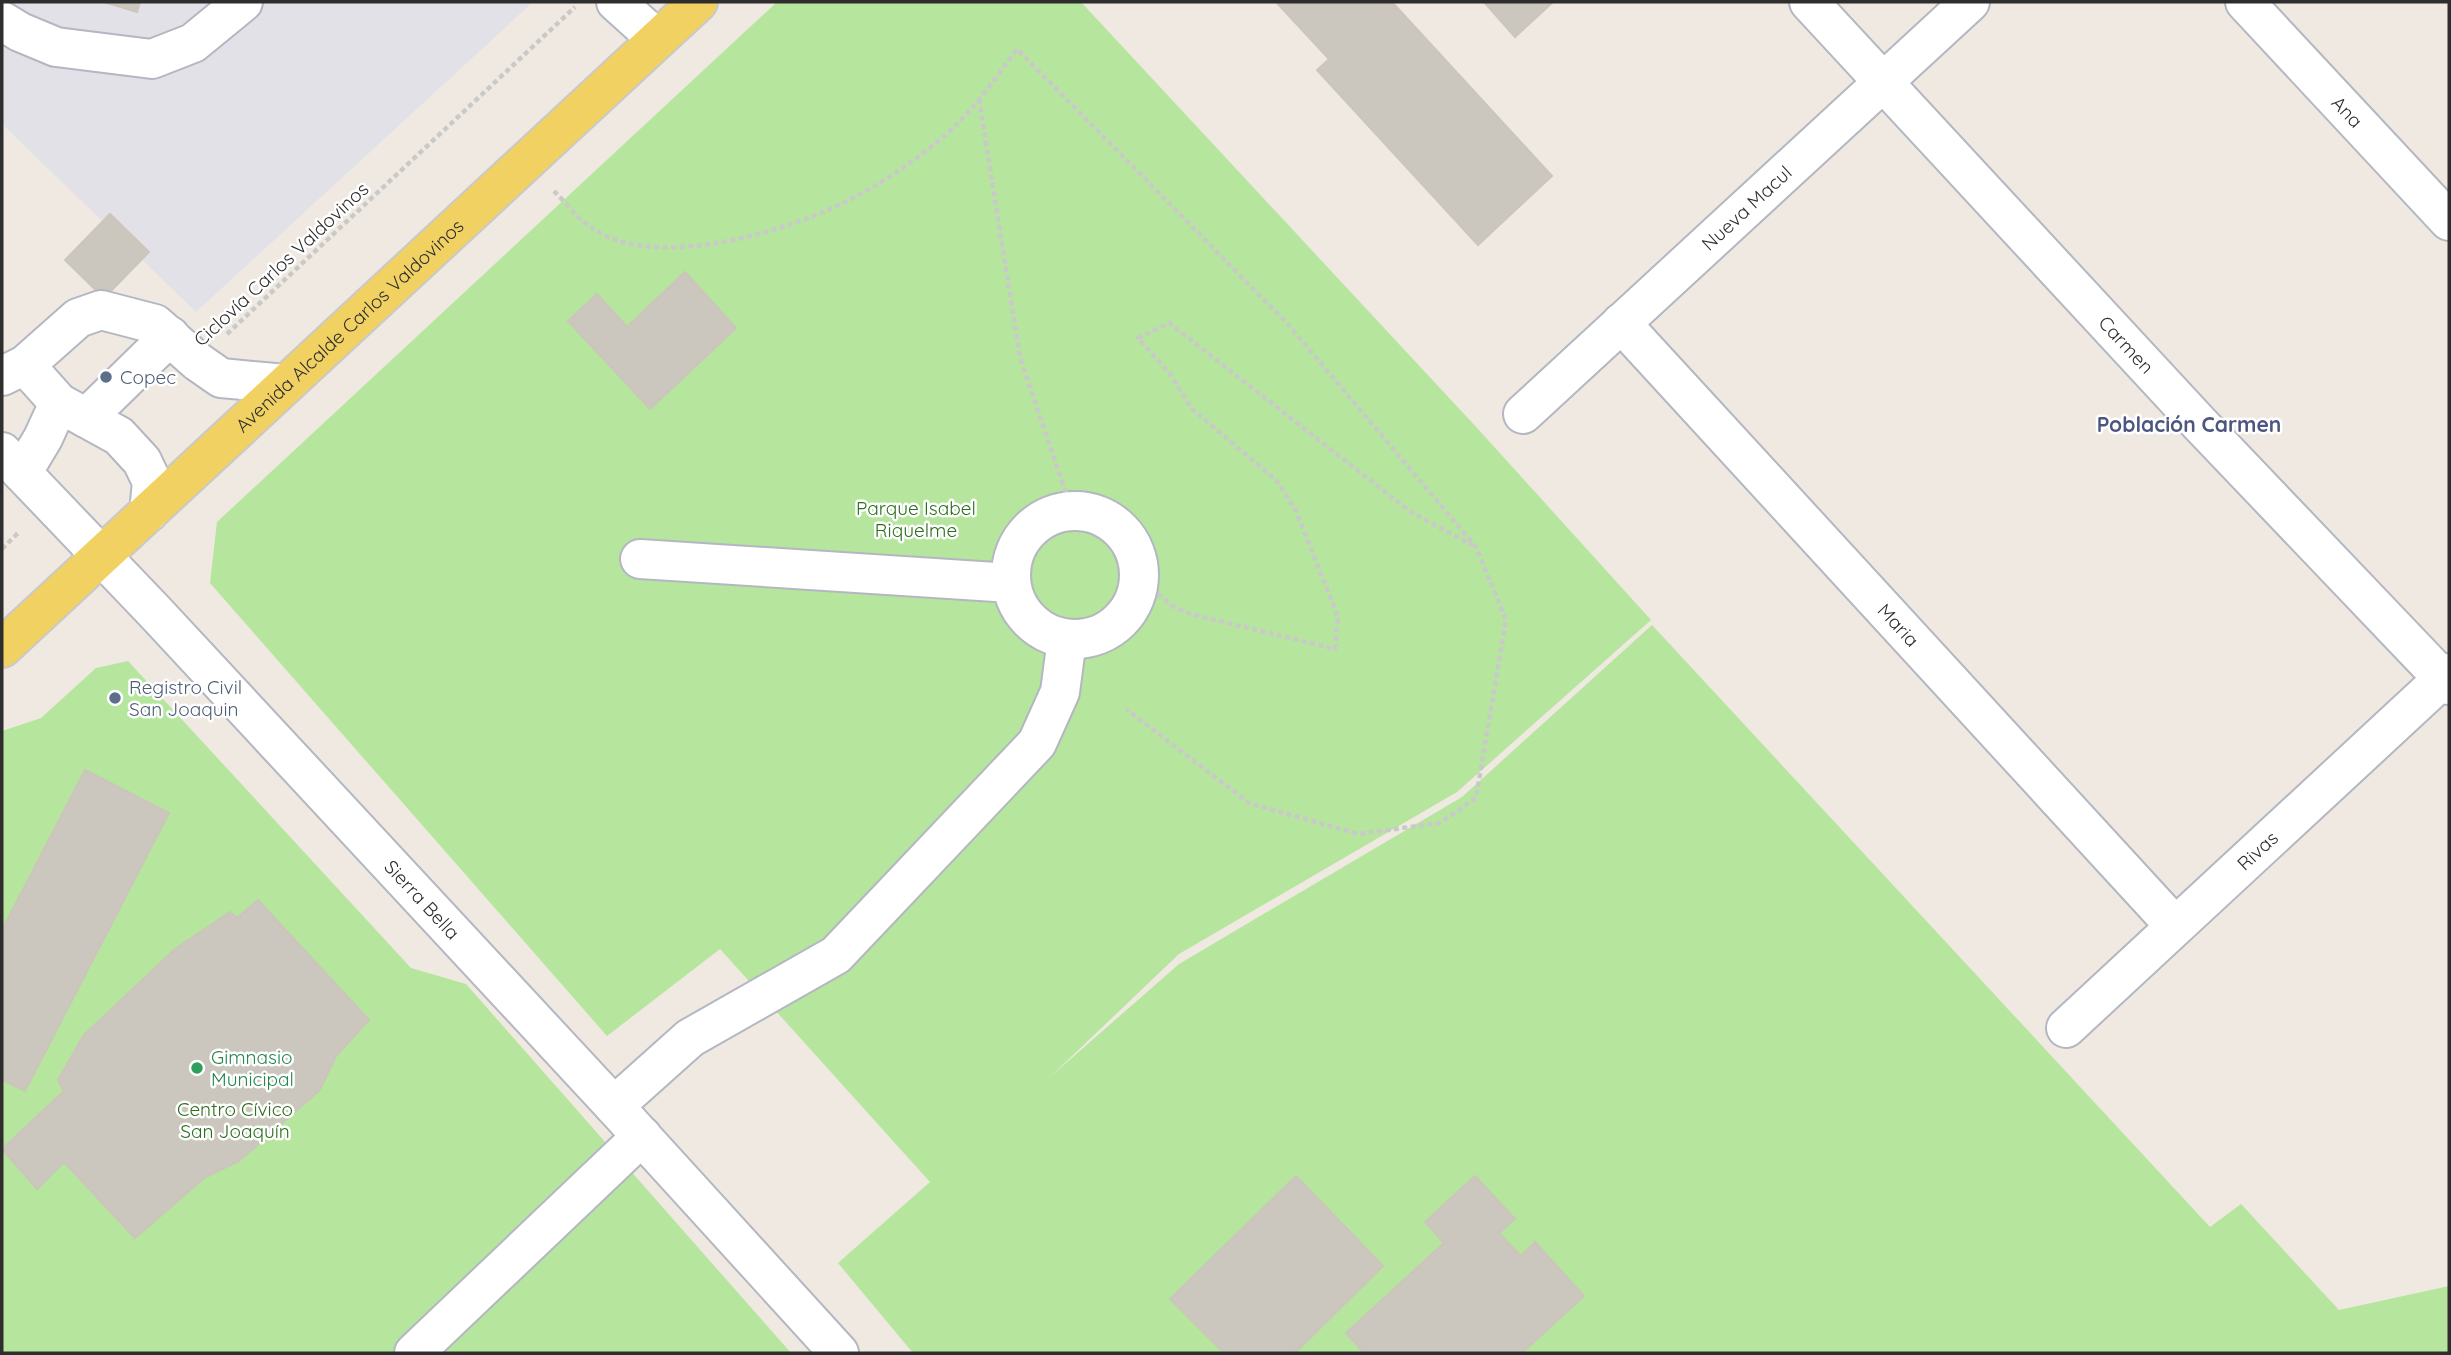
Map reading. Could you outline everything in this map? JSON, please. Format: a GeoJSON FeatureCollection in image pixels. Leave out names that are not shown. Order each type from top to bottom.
{"type":"FeatureCollection","features":[{"type":"Feature","properties":{"kind":"main road","name":"Avenida Alcalde Carlos Valdovinos"},"geometry":{"type":"LineString","coordinates":[[2,648],[698,2]]}},
{"type":"Feature","properties":{"kind":"street"},"geometry":{"type":"LineString","coordinates":[[2,21],[20,32],[56,47],[152,59],[193,43],[243,2]]}},
{"type":"Feature","properties":{"kind":"street"},"geometry":{"type":"LineString","coordinates":[[617,2],[657,39]]}},
{"type":"Feature","properties":{"kind":"street","name":"Carmen"},"geometry":{"type":"LineString","coordinates":[[1809,2],[2199,423],[2447,679]]}},
{"type":"Feature","properties":{"kind":"street","name":"Nueva Macul"},"geometry":{"type":"LineString","coordinates":[[1523,414],[1970,2]]}},
{"type":"Feature","properties":{"kind":"street","name":"Ana"},"geometry":{"type":"LineString","coordinates":[[2245,2],[2449,221]]}},
{"type":"Feature","properties":{"kind":"street"},"geometry":{"type":"LineString","coordinates":[[149,512],[152,482],[142,461],[119,436],[72,410],[14,370],[78,318],[101,310],[155,324],[198,362],[221,378],[286,384]]}},
{"type":"Feature","properties":{"kind":"street","name":"Maria"},"geometry":{"type":"LineString","coordinates":[[1620,323],[2175,926]]}},
{"type":"Feature","properties":{"kind":"street"},"geometry":{"type":"LineString","coordinates":[[12,463],[72,410],[170,336]]}},
{"type":"Feature","properties":{"kind":"street","name":"Sierra Bella"},"geometry":{"type":"LineString","coordinates":[[12,463],[642,1136],[839,1353]]}},
{"type":"Feature","properties":{"kind":"street"},"geometry":{"type":"LineString","coordinates":[[1072,511],[1093,514],[1112,523],[1127,537],[1136,556],[1139,577],[1133,603],[1117,624],[1093,637],[1067,639],[1047,634],[1029,621],[1017,604],[1010,583],[1012,562],[1020,542],[1033,527],[1051,515],[1072,511]]}},
{"type":"Feature","properties":{"kind":"street"},"geometry":{"type":"LineString","coordinates":[[639,559],[1010,583]]}},
{"type":"Feature","properties":{"kind":"street"},"geometry":{"type":"LineString","coordinates":[[614,1106],[690,1038],[836,955],[1037,743],[1060,692],[1067,639]]}},
{"type":"Feature","properties":{"kind":"street","name":"Rivas"},"geometry":{"type":"LineString","coordinates":[[2066,1028],[2447,679]]}},
{"type":"Feature","properties":{"kind":"street"},"geometry":{"type":"LineString","coordinates":[[414,1353],[642,1136]]}},
{"type":"Feature","properties":{"kind":"path","name":"Ciclovía Carlos Valdovinos"},"geometry":{"type":"LineString","coordinates":[[198,362],[581,2]]}},
{"type":"Feature","properties":{"kind":"path"},"geometry":{"type":"LineString","coordinates":[[525,162],[592,229],[629,244],[704,246],[761,233],[813,216],[865,192],[912,160],[956,125],[1017,49],[1286,322],[1476,547],[1506,620],[1476,798],[1440,823],[1358,834],[1249,803],[1126,709]]}},
{"type":"Feature","properties":{"kind":"path"},"geometry":{"type":"LineString","coordinates":[[979,99],[1020,357],[1072,511]]}},
{"type":"Feature","properties":{"kind":"path"},"geometry":{"type":"LineString","coordinates":[[1139,577],[1172,606],[1191,614],[1335,649],[1338,617],[1296,511],[1278,481],[1192,409],[1170,374],[1138,338],[1169,323],[1411,512],[1476,547]]}},
{"type":"Feature","properties":{"kind":"path"},"geometry":{"type":"LineString","coordinates":[[2,549],[49,501]]}},
{"type":"Feature","properties":{"kind":"shaded area"},"geometry":{"type":"Polygon","coordinates":[[[2,2],[533,2],[196,312],[2,124],[2,2]]]}},
{"type":"Feature","properties":{"kind":"green space","name":"Parque Isabel Riquelme"},"geometry":{"type":"Polygon","coordinates":[[[777,2],[1081,2],[1478,429],[1651,620],[1457,792],[1179,954],[1050,1077],[1179,964],[1462,797],[1652,625],[2210,1227],[2241,1204],[2339,1310],[2449,1286],[2449,1353],[913,1353],[838,1263],[930,1182],[720,949],[607,1036],[210,583],[217,522],[777,2]]]}},
{"type":"Feature","properties":{"kind":"green space","name":"Centro Cívico San Joaquín"},"geometry":{"type":"Polygon","coordinates":[[[128,661],[411,968],[466,984],[791,1353],[2,1353],[2,731],[41,718],[96,668],[128,661]]]}},
{"type":"Feature","properties":{"kind":"building"},"geometry":{"type":"Polygon","coordinates":[[[104,2],[140,2],[137,12],[104,2]]]}},
{"type":"Feature","properties":{"kind":"building"},"geometry":{"type":"Polygon","coordinates":[[[1276,2],[1391,2],[1329,59],[1276,2]]]}},
{"type":"Feature","properties":{"kind":"building"},"geometry":{"type":"Polygon","coordinates":[[[1392,2],[1552,176],[1478,245],[1317,70],[1392,2]]]}},
{"type":"Feature","properties":{"kind":"building"},"geometry":{"type":"Polygon","coordinates":[[[1484,2],[1553,2],[1515,37],[1484,2]]]}},
{"type":"Feature","properties":{"kind":"building"},"geometry":{"type":"Polygon","coordinates":[[[110,214],[149,252],[104,298],[65,260],[110,214]]]}},
{"type":"Feature","properties":{"kind":"building"},"geometry":{"type":"Polygon","coordinates":[[[685,272],[736,328],[650,409],[568,321],[597,294],[627,327],[685,272]]]}},
{"type":"Feature","properties":{"kind":"building"},"geometry":{"type":"Polygon","coordinates":[[[85,770],[169,813],[25,1091],[2,1080],[2,930],[85,770]]]}},
{"type":"Feature","properties":{"kind":"building","name":"Gimnasio Municipal"},"geometry":{"type":"Polygon","coordinates":[[[258,900],[369,1020],[336,1056],[320,1090],[239,1161],[204,1178],[135,1238],[64,1162],[37,1189],[2,1149],[64,1091],[58,1080],[84,1035],[175,949],[230,912],[237,918],[258,900]]]}},
{"type":"Feature","properties":{"kind":"building"},"geometry":{"type":"Polygon","coordinates":[[[1296,1176],[1383,1266],[1295,1353],[1224,1353],[1170,1299],[1296,1176]]]}},
{"type":"Feature","properties":{"kind":"building"},"geometry":{"type":"Polygon","coordinates":[[[1475,1176],[1515,1219],[1499,1233],[1521,1256],[1535,1242],[1584,1296],[1522,1353],[1364,1353],[1346,1333],[1444,1243],[1425,1222],[1475,1176]]]}},
{"type":"Feature","properties":{"kind":"place","name":"Copec"},"geometry":{"type":"Point","coordinates":[106,377]}},
{"type":"Feature","properties":{"kind":"place","name":"Registro Civil San Joaquin"},"geometry":{"type":"Point","coordinates":[115,698]}},
{"type":"Feature","properties":{"kind":"place","name":"Gimnasio Municipal"},"geometry":{"type":"Point","coordinates":[197,1068]}},
{"type":"Feature","properties":{"kind":"district","name":"Población Carmen"},"geometry":{"type":"Point","coordinates":[2189,424]}}]}
